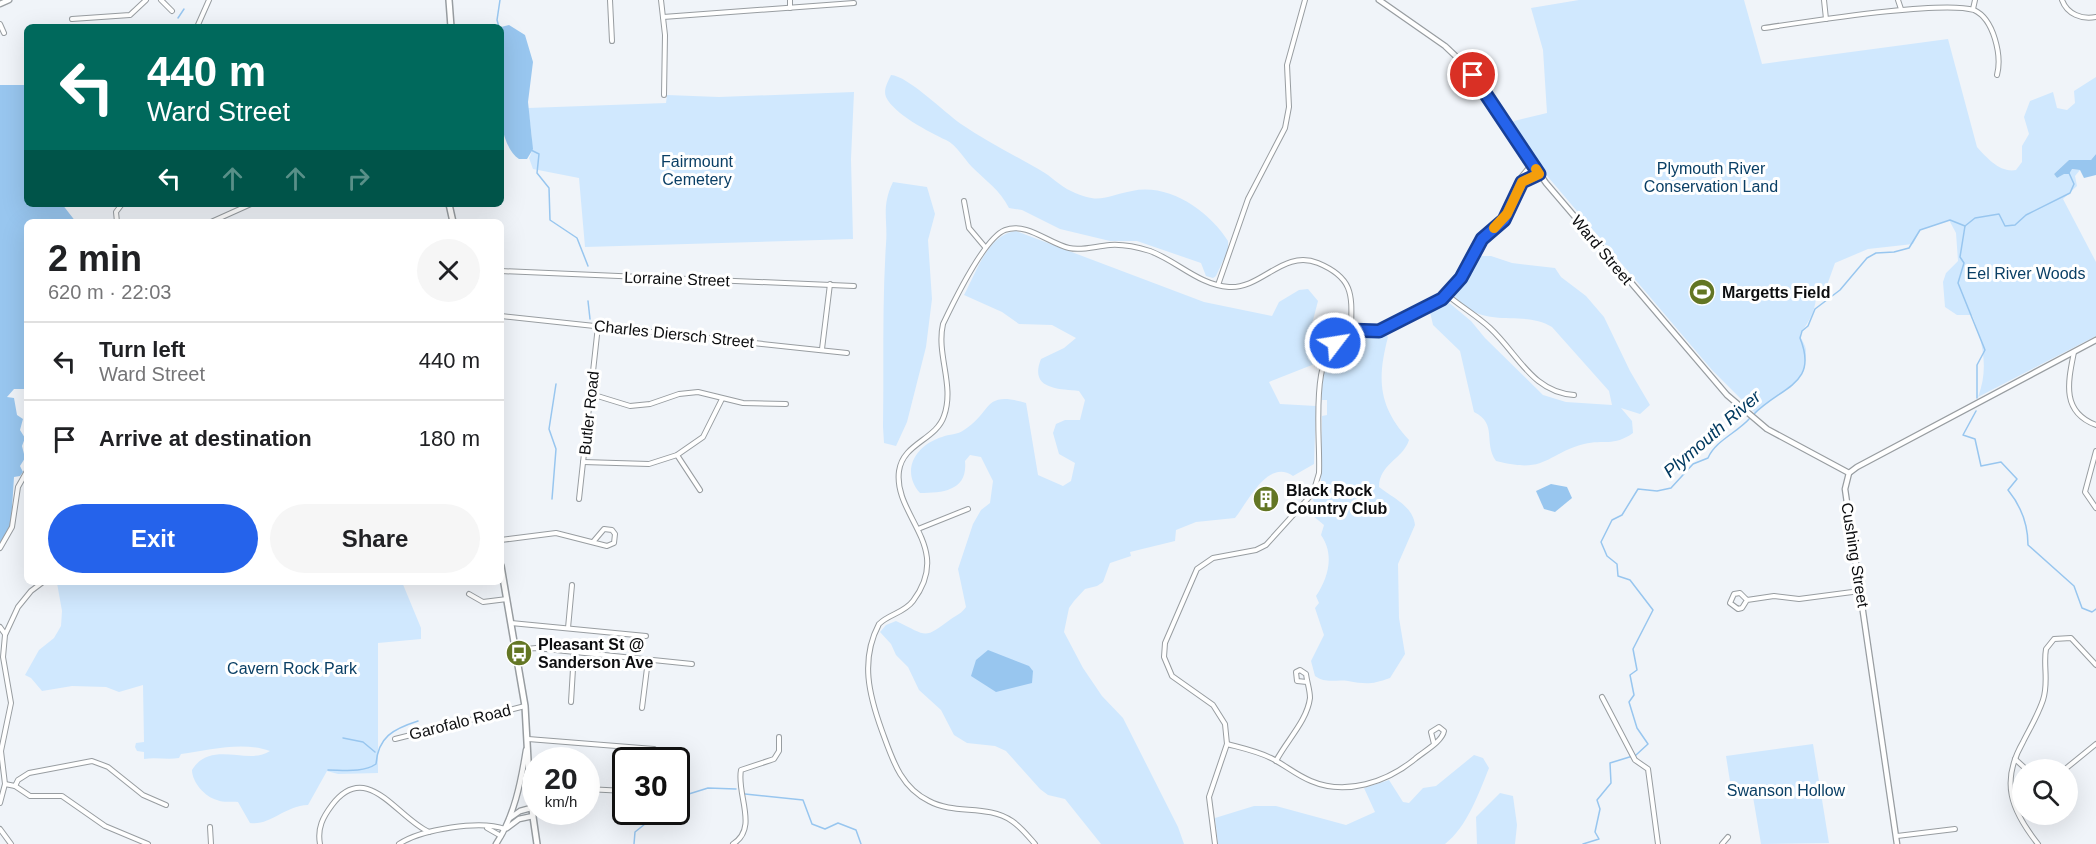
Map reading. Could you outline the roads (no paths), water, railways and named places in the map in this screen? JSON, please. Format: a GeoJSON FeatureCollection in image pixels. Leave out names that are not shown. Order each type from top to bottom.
{"type":"FeatureCollection","features":[{"type":"Feature","properties":{"kind":"main road"},"geometry":{"type":"LineString","coordinates":[[449,0],[451,24]]}},
{"type":"Feature","properties":{"kind":"main road"},"geometry":{"type":"LineString","coordinates":[[504,582],[525,706],[529,747]]}},
{"type":"Feature","properties":{"kind":"main road"},"geometry":{"type":"LineString","coordinates":[[534,825],[537,844]]}},
{"type":"Feature","properties":{"kind":"street"},"geometry":{"type":"LineString","coordinates":[[0,4],[9,0]]}},
{"type":"Feature","properties":{"kind":"street"},"geometry":{"type":"LineString","coordinates":[[72,19],[130,15],[146,0]]}},
{"type":"Feature","properties":{"kind":"street"},"geometry":{"type":"LineString","coordinates":[[161,0],[172,11]]}},
{"type":"Feature","properties":{"kind":"street"},"geometry":{"type":"LineString","coordinates":[[198,24],[209,0]]}},
{"type":"Feature","properties":{"kind":"street"},"geometry":{"type":"LineString","coordinates":[[610,0],[612,41]]}},
{"type":"Feature","properties":{"kind":"street"},"geometry":{"type":"LineString","coordinates":[[661,0],[663,95]]}},
{"type":"Feature","properties":{"kind":"street"},"geometry":{"type":"LineString","coordinates":[[790,0],[790,8]]}},
{"type":"Feature","properties":{"kind":"street"},"geometry":{"type":"LineString","coordinates":[[1218,285],[1248,199],[1285,128],[1289,107],[1287,65],[1305,0]]}},
{"type":"Feature","properties":{"kind":"street","name":"Ward Street"},"geometry":{"type":"LineString","coordinates":[[1379,0],[1445,46],[1465,65],[1539,174],[1710,377],[1756,421],[1791,444],[1849,473]]}},
{"type":"Feature","properties":{"kind":"street"},"geometry":{"type":"LineString","coordinates":[[1824,0],[1826,19]]}},
{"type":"Feature","properties":{"kind":"street"},"geometry":{"type":"LineString","coordinates":[[1898,0],[1901,9]]}},
{"type":"Feature","properties":{"kind":"street"},"geometry":{"type":"LineString","coordinates":[[1973,9],[1975,0]]}},
{"type":"Feature","properties":{"kind":"street"},"geometry":{"type":"LineString","coordinates":[[2062,0],[2066,8],[2078,16],[2096,17]]}},
{"type":"Feature","properties":{"kind":"street"},"geometry":{"type":"LineString","coordinates":[[663,17],[854,3]]}},
{"type":"Feature","properties":{"kind":"street"},"geometry":{"type":"LineString","coordinates":[[1764,28],[1901,9],[1956,6],[1973,9],[1983,16],[1989,26],[1999,57],[1997,75]]}},
{"type":"Feature","properties":{"kind":"street"},"geometry":{"type":"LineString","coordinates":[[0,24],[4,33]]}},
{"type":"Feature","properties":{"kind":"street"},"geometry":{"type":"LineString","coordinates":[[1215,844],[1209,792],[1227,744],[1225,724],[1218,710],[1176,680],[1164,657],[1165,643],[1197,569],[1213,558],[1256,550],[1266,545],[1316,488],[1319,473],[1321,367],[1335,343],[1343,333],[1352,329],[1379,331],[1436,303],[1446,294],[1461,278],[1482,239],[1504,220],[1522,182],[1522,176],[1532,164]]}},
{"type":"Feature","properties":{"kind":"street"},"geometry":{"type":"LineString","coordinates":[[1522,182],[1539,174]]}},
{"type":"Feature","properties":{"kind":"street"},"geometry":{"type":"LineString","coordinates":[[964,201],[969,228],[985,247]]}},
{"type":"Feature","properties":{"kind":"street"},"geometry":{"type":"LineString","coordinates":[[218,219],[244,207]]}},
{"type":"Feature","properties":{"kind":"street"},"geometry":{"type":"LineString","coordinates":[[1035,844],[1020,828],[1002,816],[990,811],[942,807],[923,798],[905,783],[890,755],[869,694],[869,656],[879,624],[907,608],[921,588],[927,558],[900,486],[900,466],[909,450],[934,430],[944,417],[948,396],[941,337],[943,324],[985,247],[999,233],[1014,228],[1025,229],[1072,248],[1112,244],[1133,246],[1156,254],[1218,285],[1243,286],[1292,261],[1311,261],[1328,268],[1345,282],[1353,301],[1352,329]]}},
{"type":"Feature","properties":{"kind":"street","name":"Lorraine Street"},"geometry":{"type":"LineString","coordinates":[[504,271],[854,286]]}},
{"type":"Feature","properties":{"kind":"street"},"geometry":{"type":"LineString","coordinates":[[822,349],[830,284]]}},
{"type":"Feature","properties":{"kind":"street"},"geometry":{"type":"LineString","coordinates":[[1446,294],[1489,327],[1539,384],[1556,392],[1574,395]]}},
{"type":"Feature","properties":{"kind":"street","name":"Charles Diersch Street"},"geometry":{"type":"LineString","coordinates":[[504,316],[847,353]]}},
{"type":"Feature","properties":{"kind":"street","name":"Butler Road"},"geometry":{"type":"LineString","coordinates":[[579,499],[598,326]]}},
{"type":"Feature","properties":{"kind":"street"},"geometry":{"type":"LineString","coordinates":[[1849,473],[2096,340]]}},
{"type":"Feature","properties":{"kind":"street"},"geometry":{"type":"LineString","coordinates":[[2074,351],[2068,383],[2070,403],[2079,414],[2096,425]]}},
{"type":"Feature","properties":{"kind":"street"},"geometry":{"type":"LineString","coordinates":[[591,394],[630,406],[650,404],[688,392],[698,392],[743,403],[786,404]]}},
{"type":"Feature","properties":{"kind":"street"},"geometry":{"type":"LineString","coordinates":[[583,462],[649,464],[677,455],[703,437],[722,399]]}},
{"type":"Feature","properties":{"kind":"street"},"geometry":{"type":"LineString","coordinates":[[2096,451],[2085,492],[2096,508]]}},
{"type":"Feature","properties":{"kind":"street"},"geometry":{"type":"LineString","coordinates":[[677,455],[700,490]]}},
{"type":"Feature","properties":{"kind":"street","name":"Cushing Street"},"geometry":{"type":"LineString","coordinates":[[1849,473],[1845,489],[1897,844]]}},
{"type":"Feature","properties":{"kind":"street"},"geometry":{"type":"LineString","coordinates":[[0,548],[12,527],[18,486],[24,476]]}},
{"type":"Feature","properties":{"kind":"street"},"geometry":{"type":"LineString","coordinates":[[918,529],[968,509]]}},
{"type":"Feature","properties":{"kind":"street"},"geometry":{"type":"LineString","coordinates":[[504,540],[556,533],[593,542],[612,545],[615,534],[612,530],[604,529],[593,542]]}},
{"type":"Feature","properties":{"kind":"street"},"geometry":{"type":"LineString","coordinates":[[0,803],[5,784],[0,751],[10,703],[3,657],[5,635],[18,607],[39,585]]}},
{"type":"Feature","properties":{"kind":"street"},"geometry":{"type":"LineString","coordinates":[[568,628],[572,585]]}},
{"type":"Feature","properties":{"kind":"street"},"geometry":{"type":"LineString","coordinates":[[1747,600],[1774,597],[1799,599],[1860,591]]}},
{"type":"Feature","properties":{"kind":"street"},"geometry":{"type":"LineString","coordinates":[[1740,593],[1747,600],[1742,608],[1738,609],[1730,603],[1734,594],[1740,593]]}},
{"type":"Feature","properties":{"kind":"street"},"geometry":{"type":"LineString","coordinates":[[469,594],[483,602],[507,599]]}},
{"type":"Feature","properties":{"kind":"street"},"geometry":{"type":"LineString","coordinates":[[511,623],[646,636]]}},
{"type":"Feature","properties":{"kind":"street"},"geometry":{"type":"LineString","coordinates":[[0,627],[5,635]]}},
{"type":"Feature","properties":{"kind":"street"},"geometry":{"type":"LineString","coordinates":[[2015,759],[2043,700],[2047,677],[2044,656],[2049,644],[2059,637],[2071,638],[2096,665]]}},
{"type":"Feature","properties":{"kind":"street"},"geometry":{"type":"LineString","coordinates":[[515,650],[529,648],[692,664]]}},
{"type":"Feature","properties":{"kind":"street"},"geometry":{"type":"LineString","coordinates":[[571,702],[574,652]]}},
{"type":"Feature","properties":{"kind":"street"},"geometry":{"type":"LineString","coordinates":[[642,708],[648,660]]}},
{"type":"Feature","properties":{"kind":"street"},"geometry":{"type":"LineString","coordinates":[[1276,761],[1306,710],[1310,698],[1307,682]]}},
{"type":"Feature","properties":{"kind":"street"},"geometry":{"type":"LineString","coordinates":[[1602,697],[1633,756],[1639,765],[1648,770],[1658,844]]}},
{"type":"Feature","properties":{"kind":"street","name":"Garofalo Road"},"geometry":{"type":"LineString","coordinates":[[395,739],[525,706]]}},
{"type":"Feature","properties":{"kind":"street"},"geometry":{"type":"LineString","coordinates":[[733,844],[744,835],[746,826],[741,770],[774,759],[779,751],[778,737]]}},
{"type":"Feature","properties":{"kind":"street"},"geometry":{"type":"LineString","coordinates":[[506,830],[519,788],[528,739],[629,747]]}},
{"type":"Feature","properties":{"kind":"street"},"geometry":{"type":"LineString","coordinates":[[1227,744],[1276,761],[1317,784],[1334,786],[1363,785],[1397,773],[1434,744]]}},
{"type":"Feature","properties":{"kind":"street"},"geometry":{"type":"LineString","coordinates":[[2078,759],[2096,744]]}},
{"type":"Feature","properties":{"kind":"street"},"geometry":{"type":"LineString","coordinates":[[15,786],[18,780],[29,773],[92,761],[108,767],[143,795],[166,805]]}},
{"type":"Feature","properties":{"kind":"street"},"geometry":{"type":"LineString","coordinates":[[2012,770],[2010,778],[2012,792]]}},
{"type":"Feature","properties":{"kind":"street"},"geometry":{"type":"LineString","coordinates":[[5,784],[15,786],[26,796],[62,796],[105,826],[148,844]]}},
{"type":"Feature","properties":{"kind":"street"},"geometry":{"type":"LineString","coordinates":[[320,844],[319,829],[328,811],[340,796],[356,788],[375,790],[402,815],[429,832]]}},
{"type":"Feature","properties":{"kind":"street"},"geometry":{"type":"LineString","coordinates":[[509,819],[522,810]]}},
{"type":"Feature","properties":{"kind":"street"},"geometry":{"type":"LineString","coordinates":[[496,844],[516,820],[522,819]]}},
{"type":"Feature","properties":{"kind":"street"},"geometry":{"type":"LineString","coordinates":[[2024,825],[2038,844]]}},
{"type":"Feature","properties":{"kind":"street"},"geometry":{"type":"LineString","coordinates":[[210,826],[211,844]]}},
{"type":"Feature","properties":{"kind":"street"},"geometry":{"type":"LineString","coordinates":[[399,844],[429,832],[467,826],[506,830]]}},
{"type":"Feature","properties":{"kind":"street"},"geometry":{"type":"LineString","coordinates":[[484,826],[501,837]]}},
{"type":"Feature","properties":{"kind":"street"},"geometry":{"type":"LineString","coordinates":[[1897,836],[1955,829]]}},
{"type":"Feature","properties":{"kind":"street"},"geometry":{"type":"LineString","coordinates":[[0,830],[10,844]]}},
{"type":"Feature","properties":{"kind":"street"},"geometry":{"type":"LineString","coordinates":[[1722,844],[1728,837]]}},
{"type":"Feature","properties":{"kind":"water"},"geometry":{"type":"Polygon","coordinates":[[[509,25],[525,35],[533,62],[528,102],[533,149],[527,159],[519,159],[510,149],[504,135],[504,26],[509,25]]]}},
{"type":"Feature","properties":{"kind":"water"},"geometry":{"type":"Polygon","coordinates":[[[0,85],[24,85],[24,207],[64,207],[74,219],[24,219],[24,389],[14,389],[7,397],[14,398],[17,415],[23,419],[20,430],[24,436],[22,446],[24,460],[20,466],[23,472],[20,476],[14,477],[11,524],[0,544],[0,85]]]}},
{"type":"Feature","properties":{"kind":"water"},"geometry":{"type":"Polygon","coordinates":[[[2096,154],[2096,175],[2084,178],[2080,170],[2072,169],[2069,174],[2057,178],[2054,174],[2069,160],[2091,160],[2096,154]]]}},
{"type":"Feature","properties":{"kind":"water"},"geometry":{"type":"Polygon","coordinates":[[[1551,484],[1567,487],[1572,498],[1555,512],[1544,509],[1536,491],[1551,484]]]}},
{"type":"Feature","properties":{"kind":"water"},"geometry":{"type":"Polygon","coordinates":[[[988,650],[1029,666],[1033,671],[1032,683],[996,692],[971,676],[976,660],[988,650]]]}},
{"type":"Feature","properties":{"kind":"waterway"},"geometry":{"type":"LineString","coordinates":[[498,24],[500,0]]}},
{"type":"Feature","properties":{"kind":"waterway"},"geometry":{"type":"LineString","coordinates":[[178,18],[184,9]]}},
{"type":"Feature","properties":{"kind":"waterway"},"geometry":{"type":"LineString","coordinates":[[531,150],[539,154],[537,173],[549,188],[550,220],[577,238],[588,266]]}},
{"type":"Feature","properties":{"kind":"waterway","name":"Plymouth River"},"geometry":{"type":"LineString","coordinates":[[1753,415],[1801,375],[1805,366],[1805,354],[1800,338],[1802,331],[1808,326],[1815,309],[1840,290],[1867,258],[1876,253],[1909,248],[1920,230],[1950,220],[1965,226],[1975,218],[1999,214],[2005,226],[2015,225],[2026,215],[2070,193],[2074,184],[2069,173]]}},
{"type":"Feature","properties":{"kind":"waterway"},"geometry":{"type":"LineString","coordinates":[[1965,226],[1960,257],[1964,263],[1958,283],[1985,350],[1977,365],[1977,398]]}},
{"type":"Feature","properties":{"kind":"waterway"},"geometry":{"type":"LineString","coordinates":[[588,301],[590,319]]}},
{"type":"Feature","properties":{"kind":"waterway"},"geometry":{"type":"LineString","coordinates":[[552,499],[556,449],[549,429],[556,384]]}},
{"type":"Feature","properties":{"kind":"waterway"},"geometry":{"type":"LineString","coordinates":[[1976,411],[1963,435],[1975,439],[1981,466],[2001,462],[2017,479],[2008,490],[2023,515],[2028,545],[2074,586],[2082,608],[2092,612],[2096,609]]}},
{"type":"Feature","properties":{"kind":"waterway","name":"Plymouth River"},"geometry":{"type":"LineString","coordinates":[[1583,844],[1599,839],[1595,832],[1600,809],[1597,800],[1611,783],[1610,763],[1636,755],[1648,744],[1637,728],[1629,702],[1634,695],[1630,675],[1637,670],[1633,649],[1653,610],[1630,580],[1618,576],[1617,564],[1607,556],[1601,542],[1612,520],[1622,515],[1638,489],[1657,491],[1671,488],[1693,464],[1708,458],[1721,441],[1750,418]]}},
{"type":"Feature","properties":{"kind":"waterway"},"geometry":{"type":"LineString","coordinates":[[328,770],[371,767],[376,764],[380,747],[388,735],[418,721]]}},
{"type":"Feature","properties":{"kind":"waterway"},"geometry":{"type":"LineString","coordinates":[[343,738],[363,742],[375,752]]}},
{"type":"Feature","properties":{"kind":"waterway","name":"Plymouth River"},"geometry":{"type":"LineString","coordinates":[[690,794],[708,788],[736,789]]}},
{"type":"Feature","properties":{"kind":"waterway","name":"Plymouth River"},"geometry":{"type":"LineString","coordinates":[[745,794],[803,800],[812,824],[825,829],[838,823],[856,830],[861,844]]}},
{"type":"Feature","properties":{"kind":"waterway","name":"Plymouth River"},"geometry":{"type":"LineString","coordinates":[[634,844],[635,832],[644,825]]}},
{"type":"Feature","properties":{"kind":"place","name":"Margetts Field"},"geometry":{"type":"Point","coordinates":[1702,292]}},
{"type":"Feature","properties":{"kind":"place","name":"Black Rock Country Club"},"geometry":{"type":"Point","coordinates":[1266,499]}},
{"type":"Feature","properties":{"kind":"place","name":"Pleasant St @ Sanderson Ave"},"geometry":{"type":"Point","coordinates":[519,653]}},
{"type":"Feature","properties":{"kind":"park label","name":"Fairmount Cemetery"},"geometry":{"type":"Point","coordinates":[697,170]}},
{"type":"Feature","properties":{"kind":"park label","name":"Plymouth River Conservation Land"},"geometry":{"type":"Point","coordinates":[1711,177]}},
{"type":"Feature","properties":{"kind":"park label","name":"Eel River Woods"},"geometry":{"type":"Point","coordinates":[2026,273]}},
{"type":"Feature","properties":{"kind":"park label","name":"Cavern Rock Park"},"geometry":{"type":"Point","coordinates":[292,668]}},
{"type":"Feature","properties":{"kind":"park label","name":"Swanson Hollow"},"geometry":{"type":"Point","coordinates":[1786,790]}}]}
